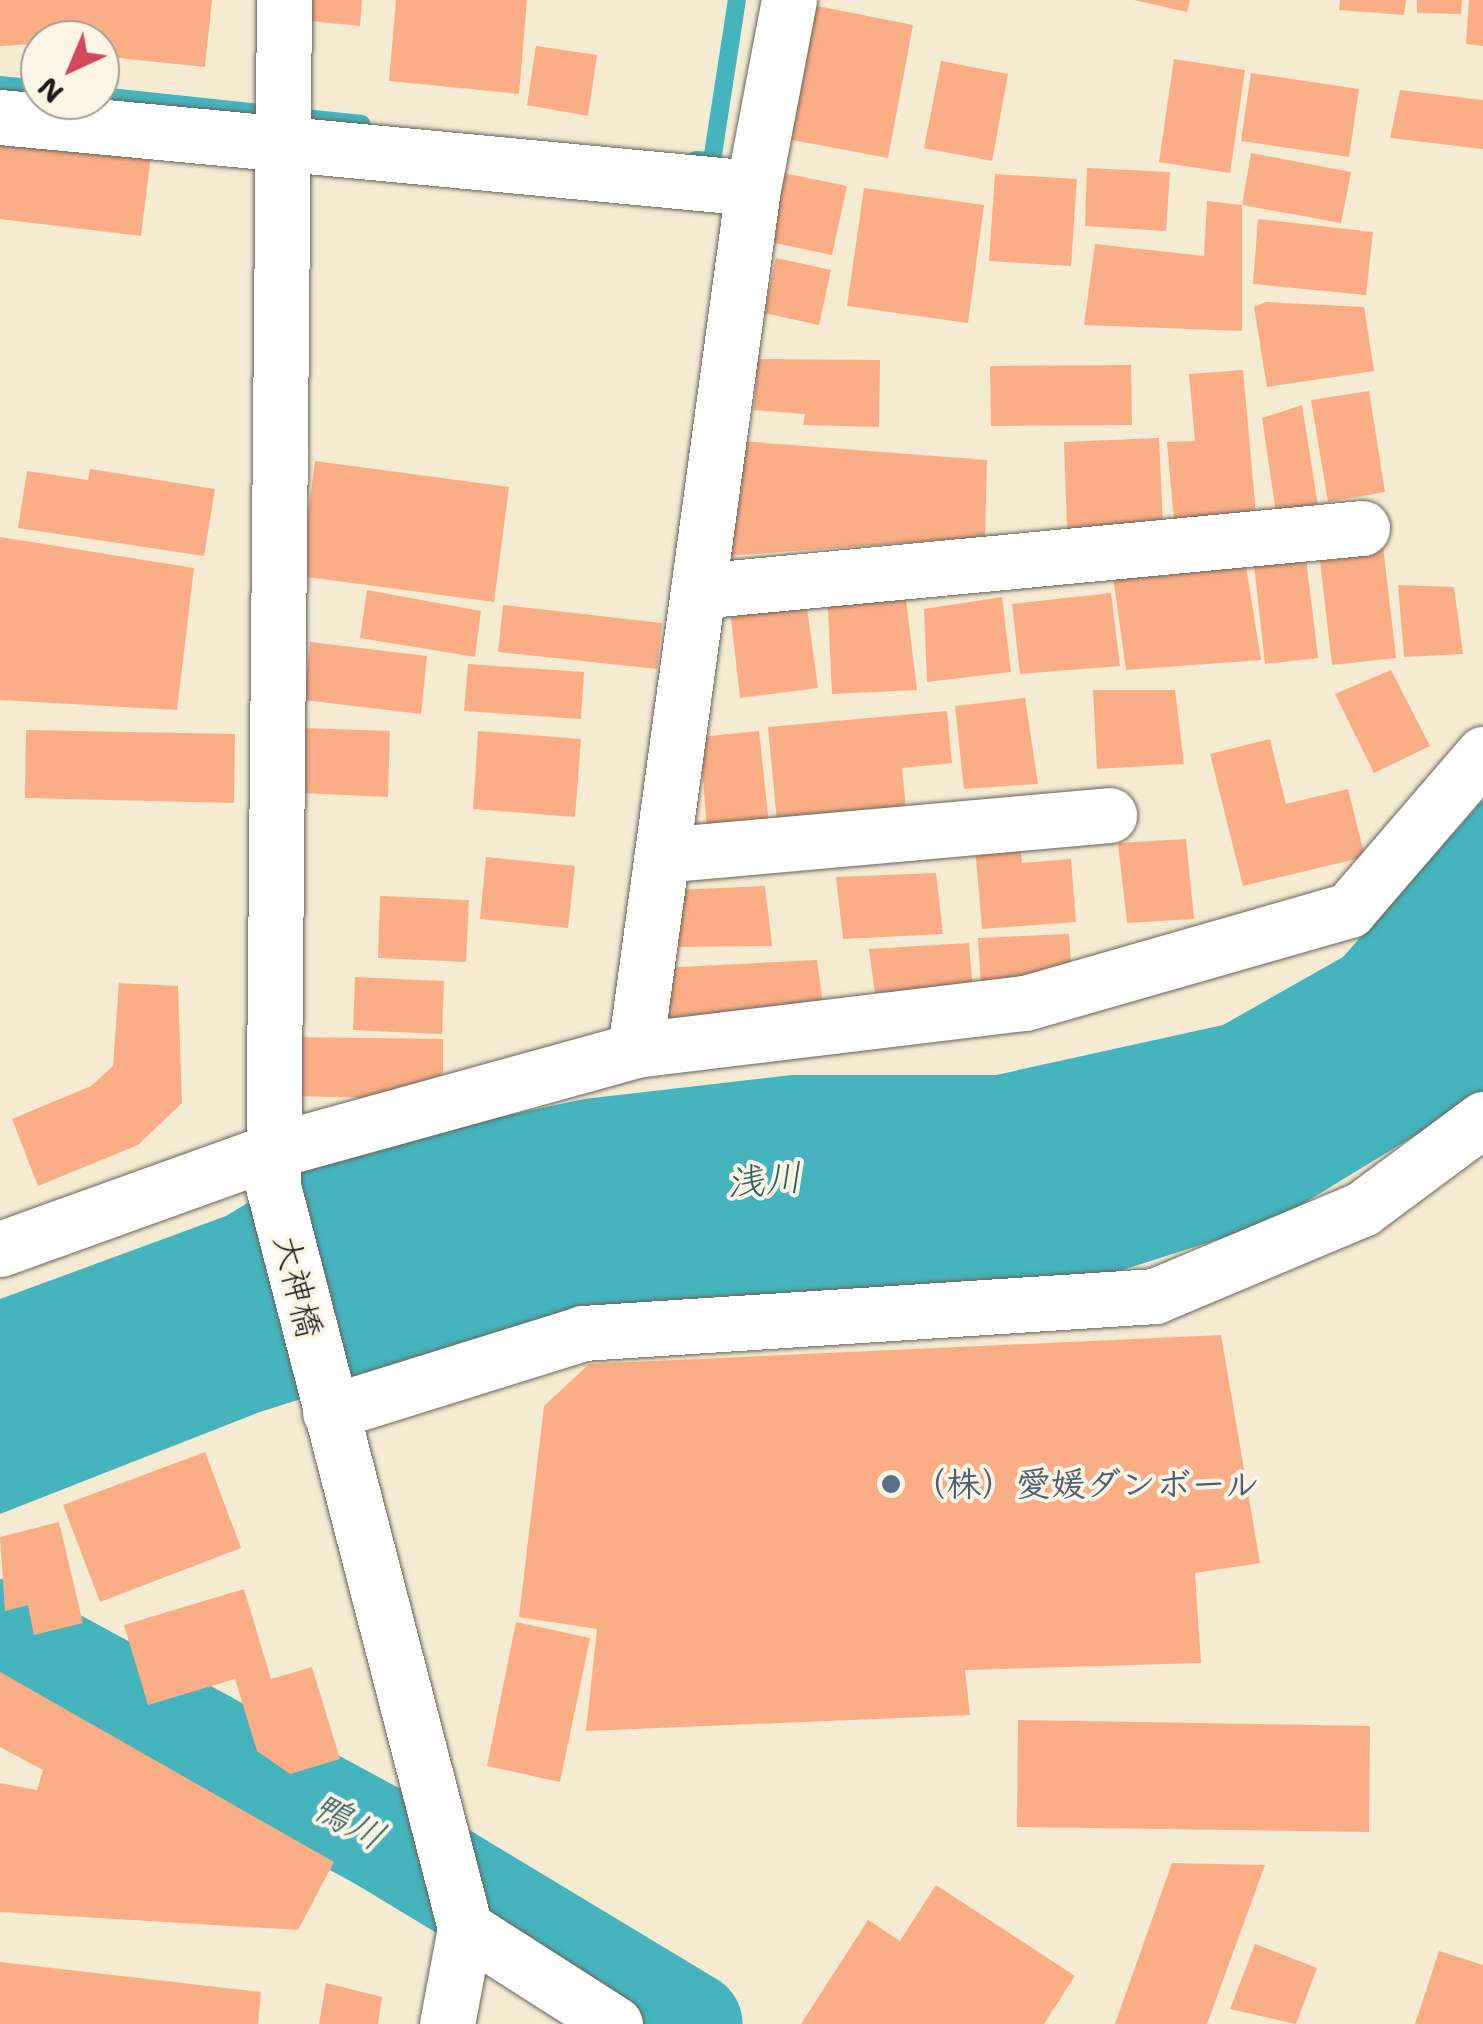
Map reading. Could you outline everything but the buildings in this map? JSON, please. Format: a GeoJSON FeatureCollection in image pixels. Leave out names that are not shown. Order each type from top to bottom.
{"type":"FeatureCollection","features":[{"type":"Feature","properties":{"kind":"street","name":"大神橋"},"geometry":{"type":"LineString","coordinates":[[284,0],[272,1169],[326,1398],[465,1928]]}},
{"type":"Feature","properties":{"kind":"street"},"geometry":{"type":"LineString","coordinates":[[635,1050],[753,188],[789,0]]}},
{"type":"Feature","properties":{"kind":"street"},"geometry":{"type":"LineString","coordinates":[[0,117],[282,148],[753,188]]}},
{"type":"Feature","properties":{"kind":"street"},"geometry":{"type":"LineString","coordinates":[[698,591],[1362,528]]}},
{"type":"Feature","properties":{"kind":"street"},"geometry":{"type":"LineString","coordinates":[[0,1249],[272,1169],[635,1050],[1025,1003],[1349,910],[1483,754]]}},
{"type":"Feature","properties":{"kind":"street"},"geometry":{"type":"LineString","coordinates":[[662,855],[1109,815]]}},
{"type":"Feature","properties":{"kind":"street"},"geometry":{"type":"LineString","coordinates":[[326,1398],[583,1333],[1154,1296],[1362,1208],[1483,1119]]}},
{"type":"Feature","properties":{"kind":"street"},"geometry":{"type":"LineString","coordinates":[[446,2024],[465,1928],[615,2024]]}},
{"type":"Feature","properties":{"kind":"water","name":"浅川"},"geometry":{"type":"Polygon","coordinates":[[[1483,800],[1483,1094],[1273,1222],[1094,1279],[597,1305],[260,1412],[0,1514],[0,1299],[226,1216],[330,1153],[584,1099],[792,1075],[996,1075],[1223,1025],[1343,957],[1483,800]]]}},
{"type":"Feature","properties":{"kind":"waterway"},"geometry":{"type":"LineString","coordinates":[[696,160],[712,161],[737,0]]}},
{"type":"Feature","properties":{"kind":"waterway"},"geometry":{"type":"LineString","coordinates":[[0,85],[20,87]]}},
{"type":"Feature","properties":{"kind":"waterway"},"geometry":{"type":"LineString","coordinates":[[120,98],[362,124]]}},
{"type":"Feature","properties":{"kind":"waterway","name":"鴨川"},"geometry":{"type":"LineString","coordinates":[[0,1631],[378,1836],[690,2024]]}},
{"type":"Feature","properties":{"kind":"place","name":"（株）愛媛ダンボール"},"geometry":{"type":"Point","coordinates":[891,1484]}}]}
